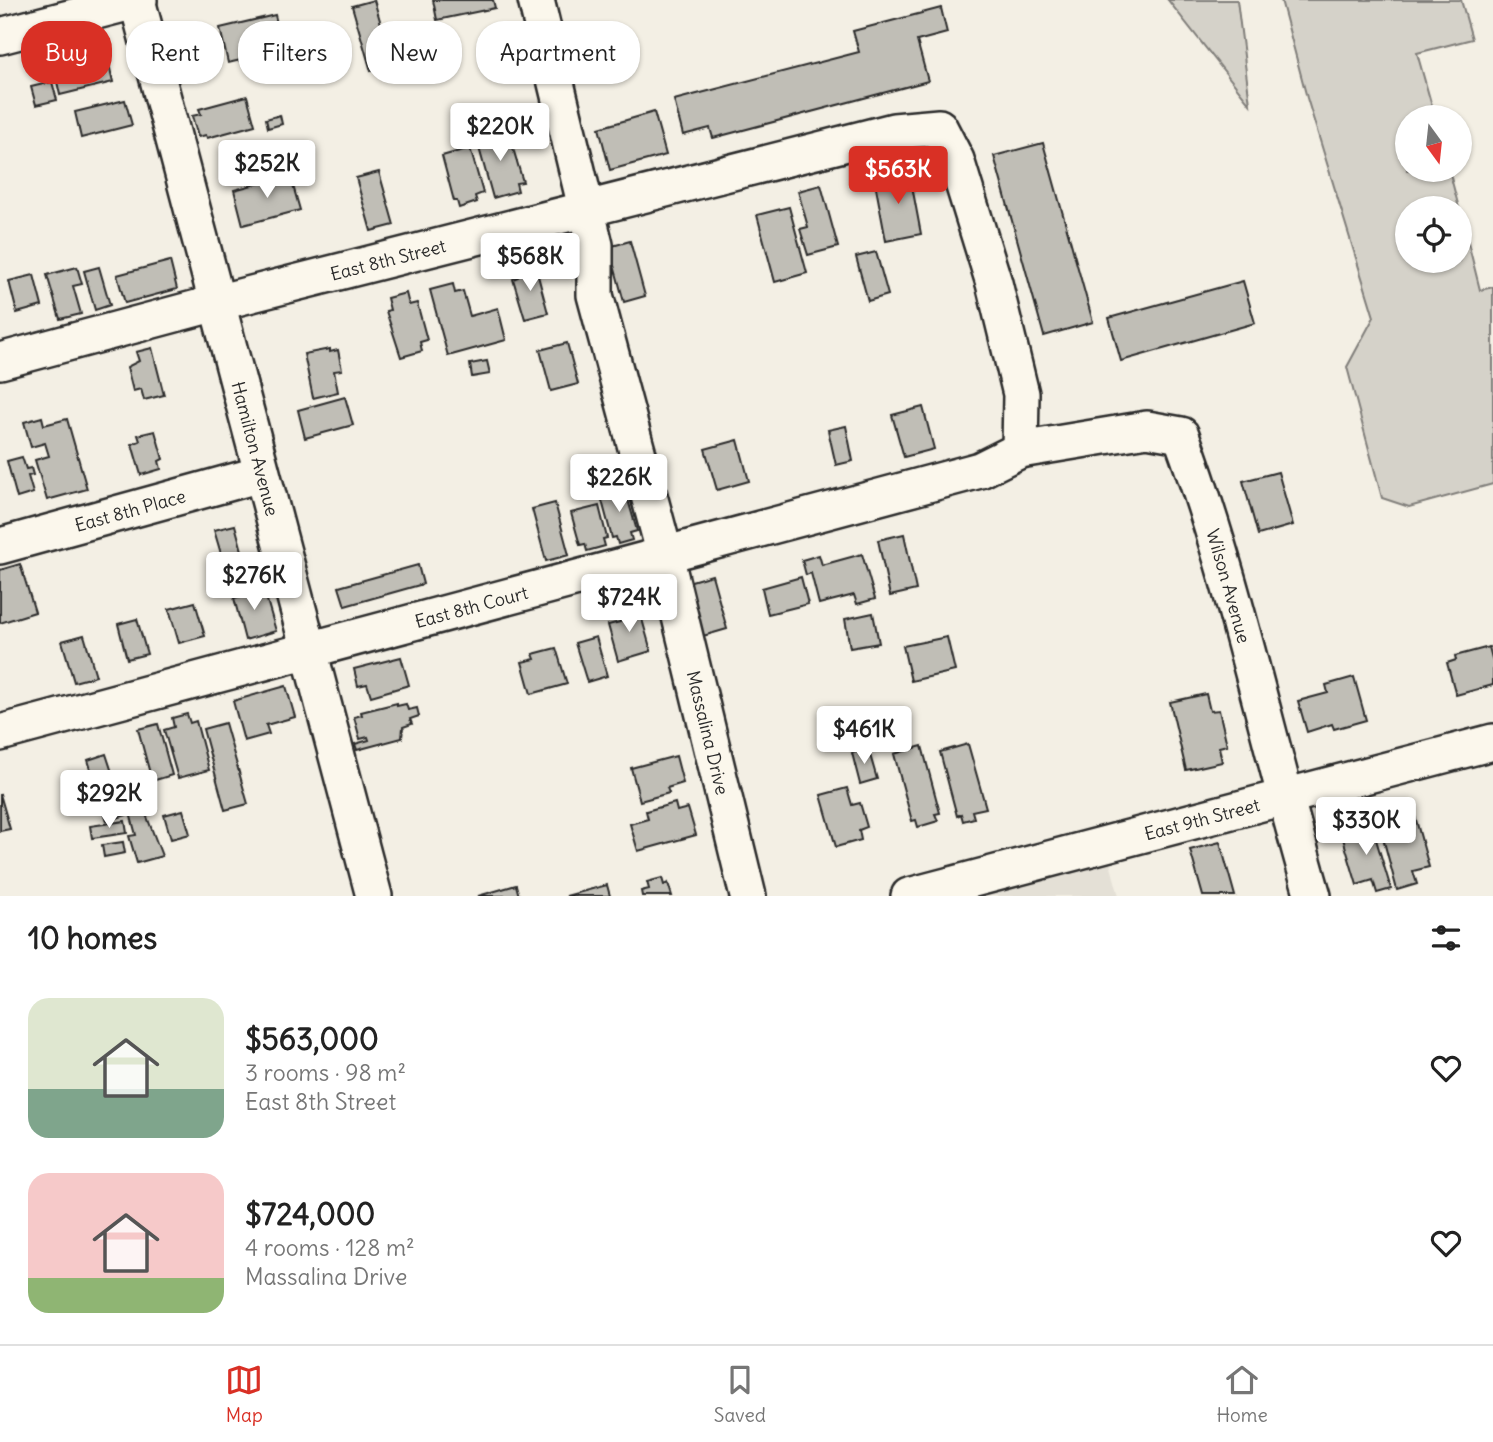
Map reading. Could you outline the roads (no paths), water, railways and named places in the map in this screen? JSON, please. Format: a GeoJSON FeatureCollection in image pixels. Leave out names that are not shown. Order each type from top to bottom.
{"type":"FeatureCollection","features":[{"type":"Feature","properties":{"kind":"street"},"geometry":{"type":"LineString","coordinates":[[0,36],[138,0]]}},
{"type":"Feature","properties":{"kind":"street","name":"Hamilton Avenue"},"geometry":{"type":"LineString","coordinates":[[138,0],[374,896]]}},
{"type":"Feature","properties":{"kind":"street","name":"Massalina Drive"},"geometry":{"type":"LineString","coordinates":[[536,0],[595,245],[595,296],[665,555],[748,896]]}},
{"type":"Feature","properties":{"kind":"street","name":"East 8th Street"},"geometry":{"type":"LineString","coordinates":[[0,360],[587,207],[894,131],[939,127],[956,160],[994,283],[1021,394],[1020,450]]}},
{"type":"Feature","properties":{"kind":"street","name":"Wilson Avenue"},"geometry":{"type":"LineString","coordinates":[[1020,450],[1147,429],[1181,435],[1212,521],[1284,798],[1313,896]]}},
{"type":"Feature","properties":{"kind":"street","name":"East 8th Court"},"geometry":{"type":"LineString","coordinates":[[0,733],[979,470],[1020,450]]}},
{"type":"Feature","properties":{"kind":"street","name":"East 8th Place"},"geometry":{"type":"LineString","coordinates":[[0,546],[261,474]]}},
{"type":"Feature","properties":{"kind":"street","name":"East 9th Street"},"geometry":{"type":"LineString","coordinates":[[909,896],[981,887],[1284,798],[1493,742]]}}]}
